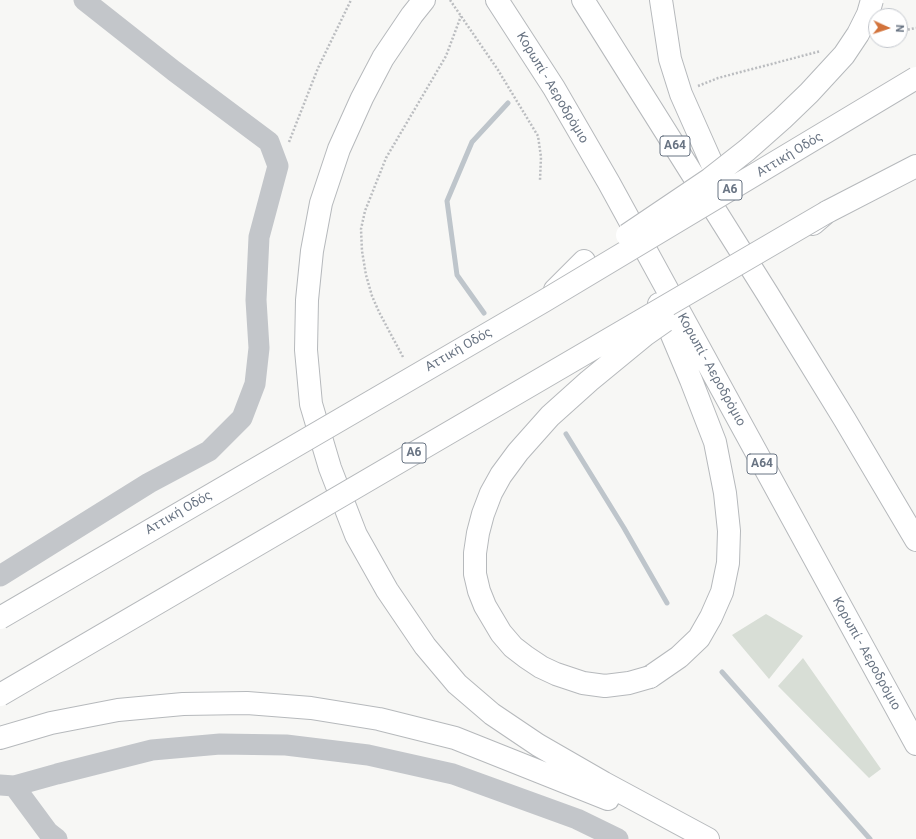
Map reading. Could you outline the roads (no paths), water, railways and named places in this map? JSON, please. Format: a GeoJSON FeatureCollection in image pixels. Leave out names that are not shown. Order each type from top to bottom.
{"type":"FeatureCollection","features":[{"type":"Feature","properties":{"kind":"highway"},"geometry":{"type":"LineString","coordinates":[[424,0],[412,15],[384,58],[362,98],[339,149],[321,203],[312,251],[307,300],[306,350],[311,404],[330,468],[356,534],[387,590],[425,646],[457,684],[492,714],[538,746],[708,839]]}},
{"type":"Feature","properties":{"kind":"highway","name":"Κορωπί - Αεροδρόμιο"},"geometry":{"type":"LineString","coordinates":[[497,0],[554,88],[609,183],[916,744]]}},
{"type":"Feature","properties":{"kind":"highway","name":"Α64"},"geometry":{"type":"LineString","coordinates":[[583,0],[767,293],[916,540]]}},
{"type":"Feature","properties":{"kind":"highway"},"geometry":{"type":"LineString","coordinates":[[661,0],[670,59],[681,94],[767,293]]}},
{"type":"Feature","properties":{"kind":"highway"},"geometry":{"type":"LineString","coordinates":[[544,301],[584,261],[639,227],[710,179],[747,150],[782,119],[809,93],[844,55],[858,34],[868,14],[872,0]]}},
{"type":"Feature","properties":{"kind":"highway","name":"Αττική Οδός"},"geometry":{"type":"LineString","coordinates":[[0,618],[544,301],[916,78]]}},
{"type":"Feature","properties":{"kind":"highway","name":"Α6"},"geometry":{"type":"LineString","coordinates":[[0,695],[827,212],[916,166]]}},
{"type":"Feature","properties":{"kind":"highway"},"geometry":{"type":"LineString","coordinates":[[609,183],[631,241],[691,380],[715,442],[725,493],[729,531],[728,563],[722,592],[712,617],[698,638],[679,657],[650,676],[629,683],[605,686],[583,683],[556,674],[541,667],[514,647],[501,633],[492,618],[480,591],[475,574],[475,553],[478,533],[491,493],[501,475],[518,452],[550,416],[589,381],[645,335],[703,296],[780,251],[827,212]]}},
{"type":"Feature","properties":{"kind":"highway"},"geometry":{"type":"LineString","coordinates":[[0,738],[51,723],[118,710],[182,704],[247,703],[310,708],[379,719],[455,738],[708,839]]}},
{"type":"Feature","properties":{"kind":"street"},"geometry":{"type":"LineString","coordinates":[[0,576],[149,483],[209,451],[242,418],[254,384],[259,348],[256,300],[259,237],[278,166],[269,142],[174,71],[84,0]]}},
{"type":"Feature","properties":{"kind":"street"},"geometry":{"type":"LineString","coordinates":[[56,839],[48,832],[7,785],[152,750],[220,744],[286,745],[368,755],[453,774],[577,819],[618,839]]}},
{"type":"Feature","properties":{"kind":"waterway"},"geometry":{"type":"LineString","coordinates":[[484,313],[457,275],[447,201],[472,142],[508,103]]}},
{"type":"Feature","properties":{"kind":"waterway"},"geometry":{"type":"LineString","coordinates":[[566,434],[624,528],[667,603]]}},
{"type":"Feature","properties":{"kind":"waterway"},"geometry":{"type":"LineString","coordinates":[[722,672],[870,839]]}}]}
